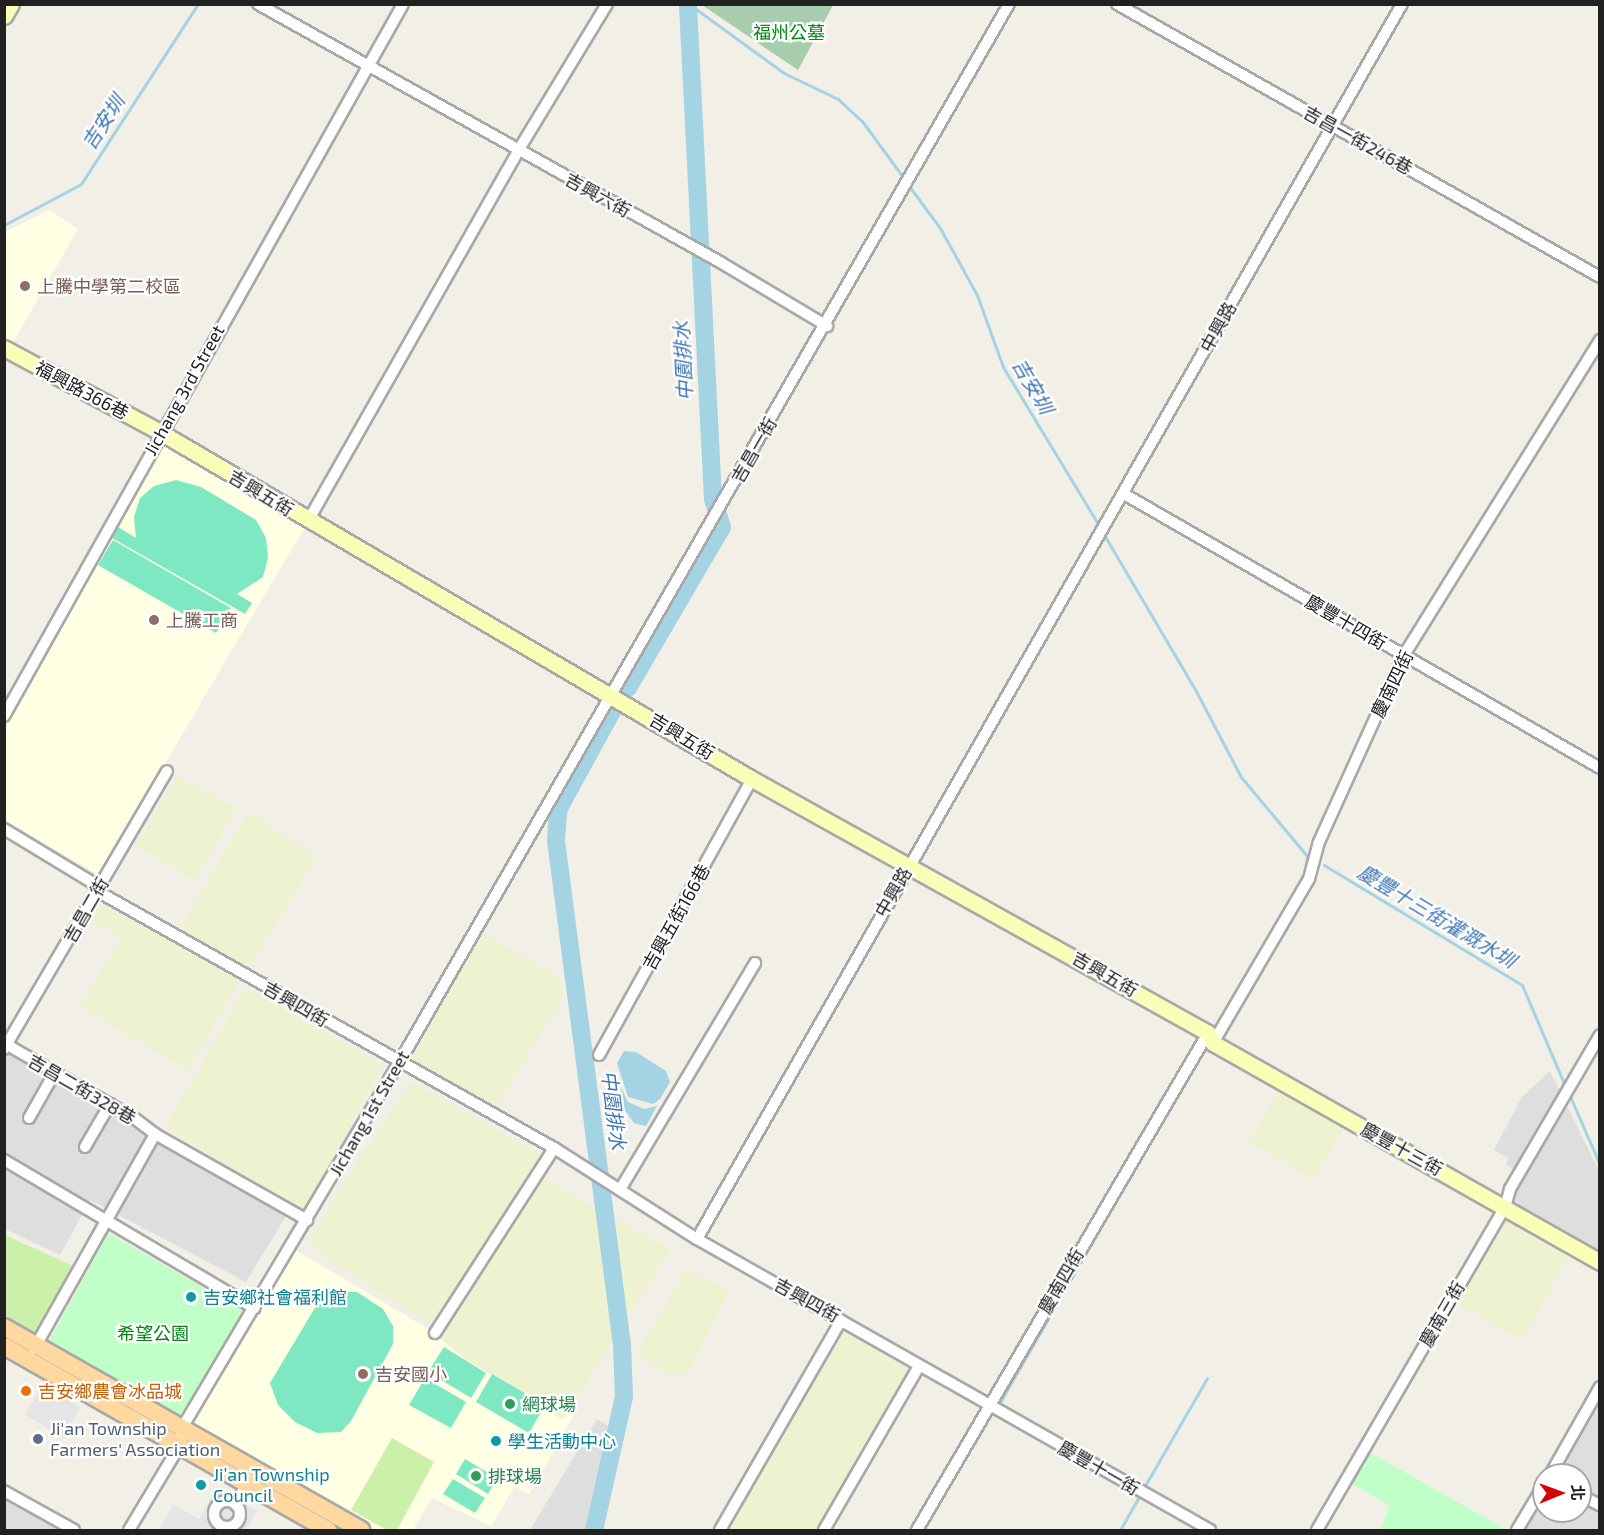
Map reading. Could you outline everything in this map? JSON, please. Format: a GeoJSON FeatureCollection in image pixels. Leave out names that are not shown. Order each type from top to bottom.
{"type":"FeatureCollection","features":[{"type":"Feature","properties":{"kind":"main road"},"geometry":{"type":"LineString","coordinates":[[4,1327],[32,1352],[250,1477],[328,1526],[362,1530]]}},
{"type":"Feature","properties":{"kind":"main road"},"geometry":{"type":"LineString","coordinates":[[4,1346],[32,1352]]}},
{"type":"Feature","properties":{"kind":"street"},"geometry":{"type":"LineString","coordinates":[[4,16],[11,4]]}},
{"type":"Feature","properties":{"kind":"street","name":"吉興六街"},"geometry":{"type":"LineString","coordinates":[[258,4],[720,262],[827,326]]}},
{"type":"Feature","properties":{"kind":"street","name":"Jichang 3rd Street"},"geometry":{"type":"LineString","coordinates":[[4,716],[160,432],[403,4]]}},
{"type":"Feature","properties":{"kind":"street"},"geometry":{"type":"LineString","coordinates":[[308,521],[518,151],[607,4]]}},
{"type":"Feature","properties":{"kind":"street","name":"吉昌一街"},"geometry":{"type":"LineString","coordinates":[[612,694],[827,326],[1009,4]]}},
{"type":"Feature","properties":{"kind":"street","name":"吉昌一街246巷"},"geometry":{"type":"LineString","coordinates":[[1117,4],[1599,277]]}},
{"type":"Feature","properties":{"kind":"street","name":"中興路"},"geometry":{"type":"LineString","coordinates":[[697,1239],[909,863],[1091,546],[1124,494],[1402,4]]}},
{"type":"Feature","properties":{"kind":"street","name":"慶南四街"},"geometry":{"type":"LineString","coordinates":[[916,1530],[989,1404],[1309,879],[1319,842],[1404,656],[1599,340]]}},
{"type":"Feature","properties":{"kind":"street","name":"福興路366巷"},"geometry":{"type":"LineString","coordinates":[[4,348],[160,432]]}},
{"type":"Feature","properties":{"kind":"street","name":"吉興五街"},"geometry":{"type":"LineString","coordinates":[[160,432],[308,521],[612,694],[752,779],[909,863],[1210,1038]]}},
{"type":"Feature","properties":{"kind":"street","name":"慶豐十四街"},"geometry":{"type":"LineString","coordinates":[[1124,494],[1599,768]]}},
{"type":"Feature","properties":{"kind":"street","name":"Jichang 1st Street"},"geometry":{"type":"LineString","coordinates":[[129,1530],[254,1308],[399,1063],[612,694]]}},
{"type":"Feature","properties":{"kind":"street","name":"吉昌二街"},"geometry":{"type":"LineString","coordinates":[[5,1046],[167,771]]}},
{"type":"Feature","properties":{"kind":"street","name":"吉興五街166巷"},"geometry":{"type":"LineString","coordinates":[[598,1055],[752,779]]}},
{"type":"Feature","properties":{"kind":"street","name":"吉興四街"},"geometry":{"type":"LineString","coordinates":[[4,830],[93,884],[97,891],[399,1063],[554,1148],[593,1174],[624,1190],[697,1239],[989,1404]]}},
{"type":"Feature","properties":{"kind":"street"},"geometry":{"type":"LineString","coordinates":[[624,1190],[755,963]]}},
{"type":"Feature","properties":{"kind":"street","name":"慶南三街"},"geometry":{"type":"LineString","coordinates":[[1317,1530],[1505,1207],[1510,1188],[1599,1035]]}},
{"type":"Feature","properties":{"kind":"street","name":"慶豐十三街"},"geometry":{"type":"LineString","coordinates":[[1210,1038],[1599,1262]]}},
{"type":"Feature","properties":{"kind":"street","name":"吉昌二街328巷"},"geometry":{"type":"LineString","coordinates":[[5,1046],[55,1072],[155,1134],[307,1220]]}},
{"type":"Feature","properties":{"kind":"street"},"geometry":{"type":"LineString","coordinates":[[29,1118],[55,1072]]}},
{"type":"Feature","properties":{"kind":"street"},"geometry":{"type":"LineString","coordinates":[[85,1147],[110,1104]]}},
{"type":"Feature","properties":{"kind":"street"},"geometry":{"type":"LineString","coordinates":[[32,1352],[155,1134]]}},
{"type":"Feature","properties":{"kind":"street"},"geometry":{"type":"LineString","coordinates":[[435,1333],[554,1148]]}},
{"type":"Feature","properties":{"kind":"street"},"geometry":{"type":"LineString","coordinates":[[4,1160],[254,1308]]}},
{"type":"Feature","properties":{"kind":"street"},"geometry":{"type":"LineString","coordinates":[[720,1530],[841,1320]]}},
{"type":"Feature","properties":{"kind":"street"},"geometry":{"type":"LineString","coordinates":[[824,1530],[919,1366]]}},
{"type":"Feature","properties":{"kind":"street"},"geometry":{"type":"LineString","coordinates":[[1557,1463],[1599,1387]]}},
{"type":"Feature","properties":{"kind":"street","name":"慶豐十一街"},"geometry":{"type":"LineString","coordinates":[[989,1404],[1210,1530]]}},
{"type":"Feature","properties":{"kind":"street"},"geometry":{"type":"LineString","coordinates":[[236,1505],[250,1477]]}},
{"type":"Feature","properties":{"kind":"street"},"geometry":{"type":"LineString","coordinates":[[4,1491],[74,1530]]}},
{"type":"Feature","properties":{"kind":"street"},"geometry":{"type":"LineString","coordinates":[[1517,1530],[1532,1505]]}},
{"type":"Feature","properties":{"kind":"shaded area","name":"上騰中學第二校區"},"geometry":{"type":"Polygon","coordinates":[[[49,210],[78,229],[12,344],[5,340],[5,232],[49,210]]]}},
{"type":"Feature","properties":{"kind":"shaded area","name":"上騰工商"},"geometry":{"type":"Polygon","coordinates":[[[158,443],[306,525],[99,875],[5,820],[5,714],[158,443]]]}},
{"type":"Feature","properties":{"kind":"shaded area"},"geometry":{"type":"Polygon","coordinates":[[[177,776],[237,808],[195,880],[136,846],[177,776]]]}},
{"type":"Feature","properties":{"kind":"shaded area"},"geometry":{"type":"Polygon","coordinates":[[[248,812],[317,856],[248,970],[180,929],[248,812]]]}},
{"type":"Feature","properties":{"kind":"shaded area"},"geometry":{"type":"Polygon","coordinates":[[[101,903],[240,980],[188,1070],[80,1007],[121,937],[92,921],[101,903]]]}},
{"type":"Feature","properties":{"kind":"shaded area"},"geometry":{"type":"Polygon","coordinates":[[[480,932],[559,977],[564,998],[495,1107],[409,1057],[480,932]]]}},
{"type":"Feature","properties":{"kind":"shaded area"},"geometry":{"type":"Polygon","coordinates":[[[246,988],[383,1065],[305,1213],[165,1127],[246,988]]]}},
{"type":"Feature","properties":{"kind":"shaded area"},"geometry":{"type":"Polygon","coordinates":[[[4,1044],[288,1213],[246,1282],[90,1200],[60,1255],[5,1229],[4,1044]]]}},
{"type":"Feature","properties":{"kind":"shaded area"},"geometry":{"type":"Polygon","coordinates":[[[1550,1071],[1599,1171],[1599,1256],[1506,1201],[1523,1173],[1506,1165],[1508,1158],[1494,1150],[1522,1097],[1550,1071]]]}},
{"type":"Feature","properties":{"kind":"shaded area"},"geometry":{"type":"Polygon","coordinates":[[[411,1082],[540,1154],[481,1258],[433,1325],[332,1262],[310,1243],[330,1205],[411,1082]]]}},
{"type":"Feature","properties":{"kind":"shaded area"},"geometry":{"type":"Polygon","coordinates":[[[1280,1089],[1344,1127],[1313,1180],[1249,1142],[1280,1089]]]}},
{"type":"Feature","properties":{"kind":"shaded area"},"geometry":{"type":"Polygon","coordinates":[[[541,1177],[670,1249],[563,1420],[462,1357],[440,1338],[460,1300],[541,1177]]]}},
{"type":"Feature","properties":{"kind":"shaded area"},"geometry":{"type":"Polygon","coordinates":[[[1505,1216],[1571,1253],[1522,1340],[1456,1303],[1505,1216]]]}},
{"type":"Feature","properties":{"kind":"shaded area","name":"吉安國小"},"geometry":{"type":"Polygon","coordinates":[[[295,1250],[574,1415],[529,1495],[515,1486],[491,1526],[432,1498],[413,1530],[377,1530],[191,1426],[295,1250]]]}},
{"type":"Feature","properties":{"kind":"shaded area"},"geometry":{"type":"Polygon","coordinates":[[[685,1271],[730,1288],[688,1374],[665,1374],[637,1353],[685,1271]]]}},
{"type":"Feature","properties":{"kind":"shaded area"},"geometry":{"type":"Polygon","coordinates":[[[845,1331],[910,1370],[817,1530],[728,1530],[845,1331]]]}},
{"type":"Feature","properties":{"kind":"shaded area"},"geometry":{"type":"Polygon","coordinates":[[[42,1385],[80,1407],[63,1437],[25,1415],[42,1385]]]}},
{"type":"Feature","properties":{"kind":"shaded area"},"geometry":{"type":"Polygon","coordinates":[[[1599,1396],[1599,1499],[1592,1495],[1592,1463],[1564,1463],[1599,1396]]]}},
{"type":"Feature","properties":{"kind":"shaded area"},"geometry":{"type":"Polygon","coordinates":[[[597,1419],[616,1430],[591,1530],[530,1530],[597,1419]]]}},
{"type":"Feature","properties":{"kind":"shaded area"},"geometry":{"type":"Polygon","coordinates":[[[217,1488],[257,1511],[246,1530],[159,1530],[173,1505],[199,1519],[217,1488]]]}},
{"type":"Feature","properties":{"kind":"shaded area"},"geometry":{"type":"Polygon","coordinates":[[[5,1490],[73,1530],[5,1530],[5,1490]]]}},
{"type":"Feature","properties":{"kind":"shaded area"},"geometry":{"type":"Polygon","coordinates":[[[1592,1506],[1599,1510],[1599,1530],[1525,1530],[1532,1518],[1532,1523],[1592,1523],[1592,1506]]]}},
{"type":"Feature","properties":{"kind":"green space","name":"福州公墓"},"geometry":{"type":"Polygon","coordinates":[[[702,5],[833,5],[798,70],[702,5]]]}},
{"type":"Feature","properties":{"kind":"green space"},"geometry":{"type":"Polygon","coordinates":[[[176,480],[201,487],[256,520],[266,538],[268,558],[263,577],[237,594],[252,603],[245,614],[107,535],[113,524],[136,538],[134,517],[140,498],[154,486],[176,480]]]}},
{"type":"Feature","properties":{"kind":"green space"},"geometry":{"type":"Polygon","coordinates":[[[113,540],[231,608],[216,633],[98,565],[113,540]]]}},
{"type":"Feature","properties":{"kind":"green space","name":"希望公園"},"geometry":{"type":"Polygon","coordinates":[[[108,1233],[244,1311],[180,1424],[46,1347],[108,1233]]]}},
{"type":"Feature","properties":{"kind":"green space"},"geometry":{"type":"Polygon","coordinates":[[[5,1235],[73,1266],[35,1333],[5,1315],[5,1235]]]}},
{"type":"Feature","properties":{"kind":"green space"},"geometry":{"type":"Polygon","coordinates":[[[341,1292],[357,1292],[383,1309],[393,1326],[393,1344],[351,1421],[341,1432],[317,1433],[295,1422],[278,1405],[270,1383],[319,1301],[341,1292]]]}},
{"type":"Feature","properties":{"kind":"green space"},"geometry":{"type":"Polygon","coordinates":[[[444,1347],[486,1373],[471,1398],[428,1372],[444,1347]]]}},
{"type":"Feature","properties":{"kind":"green space","name":"網球場"},"geometry":{"type":"Polygon","coordinates":[[[492,1374],[545,1405],[529,1433],[476,1402],[492,1374]]]}},
{"type":"Feature","properties":{"kind":"green space"},"geometry":{"type":"Polygon","coordinates":[[[425,1378],[466,1402],[451,1428],[409,1405],[425,1378]]]}},
{"type":"Feature","properties":{"kind":"green space"},"geometry":{"type":"Polygon","coordinates":[[[392,1438],[434,1462],[397,1530],[387,1530],[351,1510],[392,1438]]]}},
{"type":"Feature","properties":{"kind":"green space"},"geometry":{"type":"Polygon","coordinates":[[[1367,1451],[1502,1527],[1500,1530],[1381,1530],[1389,1505],[1349,1482],[1367,1451]]]}},
{"type":"Feature","properties":{"kind":"green space","name":"排球場"},"geometry":{"type":"Polygon","coordinates":[[[465,1459],[497,1478],[488,1494],[456,1474],[465,1459]]]}},
{"type":"Feature","properties":{"kind":"green space","name":"排球場"},"geometry":{"type":"Polygon","coordinates":[[[453,1479],[485,1498],[475,1513],[443,1494],[453,1479]]]}},
{"type":"Feature","properties":{"kind":"water"},"geometry":{"type":"Polygon","coordinates":[[[624,1051],[636,1052],[666,1071],[670,1082],[660,1099],[653,1104],[628,1097],[617,1063],[624,1051]]]}},
{"type":"Feature","properties":{"kind":"water"},"geometry":{"type":"Polygon","coordinates":[[[621,1087],[628,1102],[644,1109],[657,1106],[646,1126],[634,1123],[624,1109],[621,1087]]]}},
{"type":"Feature","properties":{"kind":"waterway","name":"吉安圳"},"geometry":{"type":"LineString","coordinates":[[4,225],[81,184],[198,4]]}},
{"type":"Feature","properties":{"kind":"waterway","name":"中園排水"},"geometry":{"type":"LineString","coordinates":[[628,688],[722,527],[713,499],[688,4]]}},
{"type":"Feature","properties":{"kind":"waterway","name":"吉安圳"},"geometry":{"type":"LineString","coordinates":[[689,4],[784,73],[838,99],[862,121],[905,180]]}},
{"type":"Feature","properties":{"kind":"waterway","name":"吉安圳"},"geometry":{"type":"LineString","coordinates":[[909,186],[940,228],[977,295],[1003,367],[1100,527]]}},
{"type":"Feature","properties":{"kind":"waterway","name":"吉安圳"},"geometry":{"type":"LineString","coordinates":[[1103,533],[1196,691],[1241,777],[1307,856],[1304,876],[1230,1003]]}},
{"type":"Feature","properties":{"kind":"waterway","name":"中園排水"},"geometry":{"type":"LineString","coordinates":[[594,1530],[624,1397],[622,1345],[556,841],[558,810],[615,706]]}},
{"type":"Feature","properties":{"kind":"waterway","name":"慶豐十三街灌溉水圳"},"geometry":{"type":"LineString","coordinates":[[1324,865],[1522,985],[1566,1088]]}},
{"type":"Feature","properties":{"kind":"waterway","name":"慶豐十三街灌溉水圳"},"geometry":{"type":"LineString","coordinates":[[1569,1094],[1600,1165]]}},
{"type":"Feature","properties":{"kind":"waterway"},"geometry":{"type":"LineString","coordinates":[[999,1404],[1140,1159]]}},
{"type":"Feature","properties":{"kind":"waterway"},"geometry":{"type":"LineString","coordinates":[[1143,1489],[1207,1378]]}},
{"type":"Feature","properties":{"kind":"waterway"},"geometry":{"type":"LineString","coordinates":[[1120,1530],[1140,1495]]}},
{"type":"Feature","properties":{"kind":"place","name":"上騰中學第二校區"},"geometry":{"type":"Point","coordinates":[25,286]}},
{"type":"Feature","properties":{"kind":"place","name":"上騰工商"},"geometry":{"type":"Point","coordinates":[154,620]}},
{"type":"Feature","properties":{"kind":"place","name":"吉安鄉社會福利館"},"geometry":{"type":"Point","coordinates":[191,1297]}},
{"type":"Feature","properties":{"kind":"place","name":"吉安國小"},"geometry":{"type":"Point","coordinates":[363,1374]}},
{"type":"Feature","properties":{"kind":"place","name":"吉安鄉農會冰品城"},"geometry":{"type":"Point","coordinates":[26,1391]}},
{"type":"Feature","properties":{"kind":"place","name":"網球場"},"geometry":{"type":"Point","coordinates":[510,1404]}},
{"type":"Feature","properties":{"kind":"place","name":"Ji'an Township Farmers' Association"},"geometry":{"type":"Point","coordinates":[38,1439]}},
{"type":"Feature","properties":{"kind":"place","name":"學生活動中心"},"geometry":{"type":"Point","coordinates":[496,1441]}},
{"type":"Feature","properties":{"kind":"place","name":"排球場"},"geometry":{"type":"Point","coordinates":[476,1476]}},
{"type":"Feature","properties":{"kind":"place","name":"Ji’an Township Council"},"geometry":{"type":"Point","coordinates":[201,1485]}}]}
